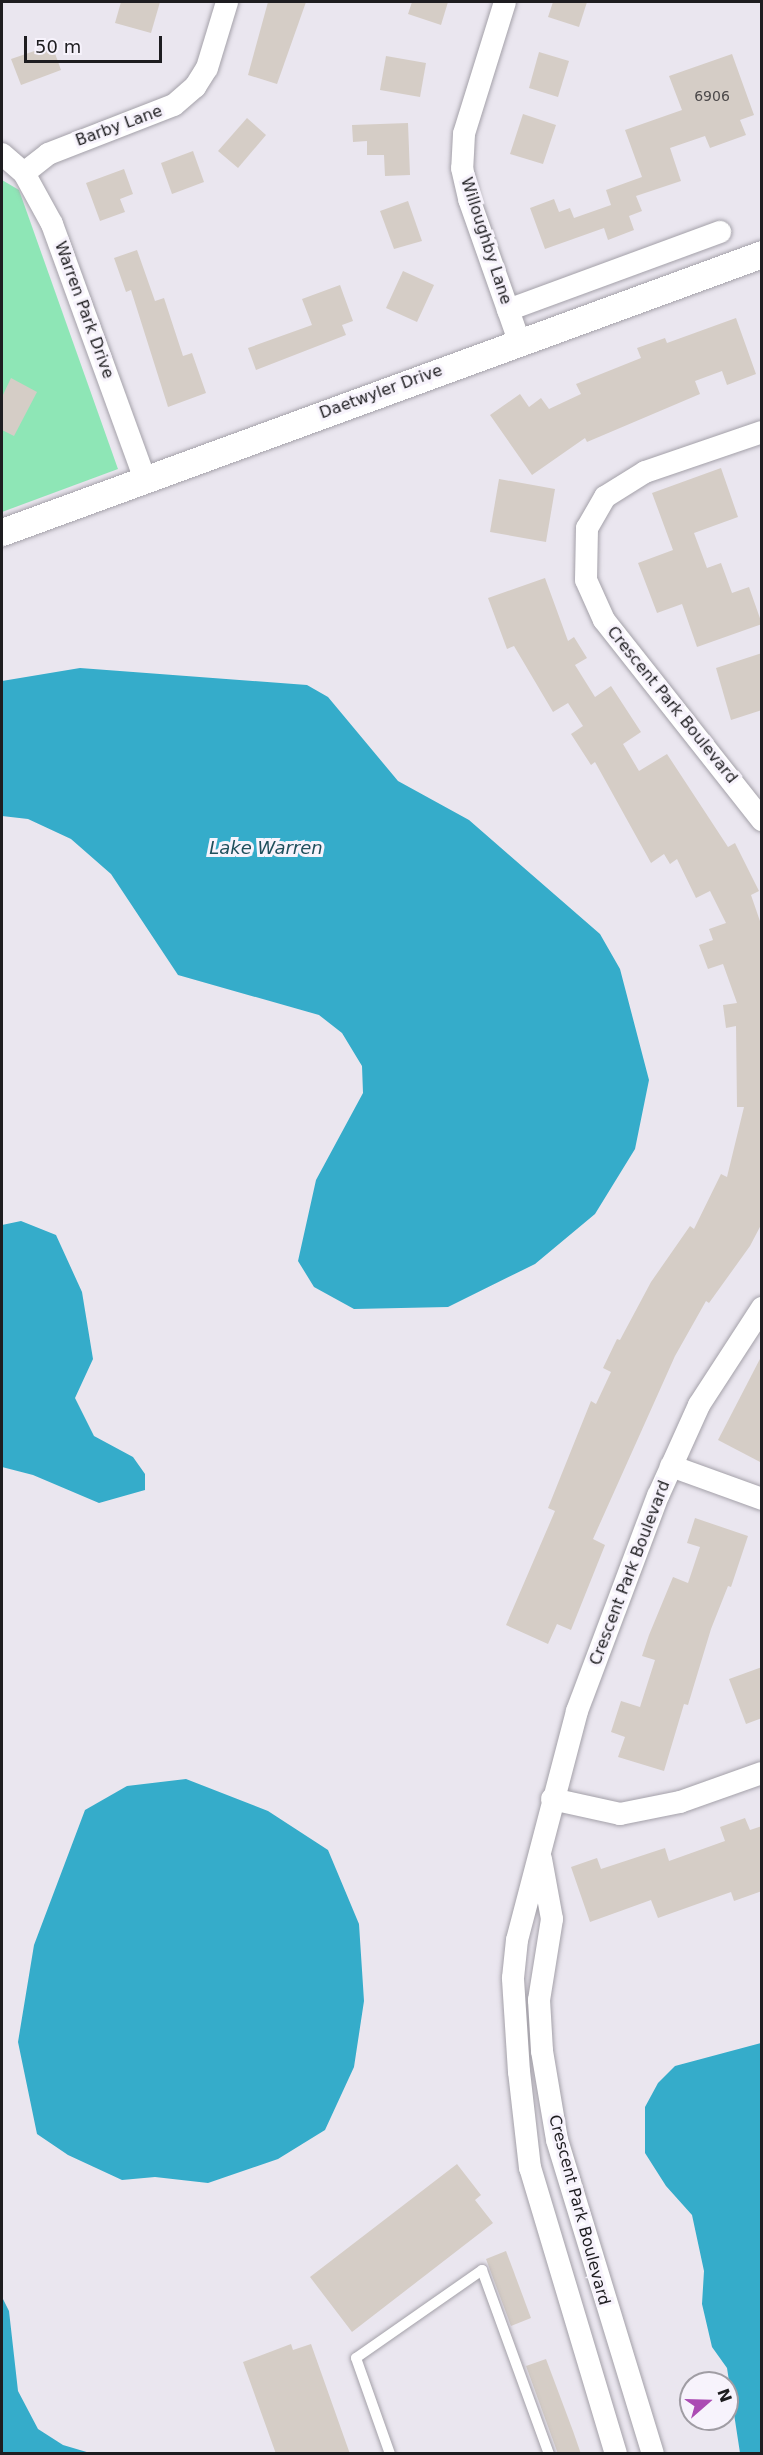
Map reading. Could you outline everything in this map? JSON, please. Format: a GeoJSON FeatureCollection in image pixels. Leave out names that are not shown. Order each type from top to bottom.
{"type":"FeatureCollection","features":[{"type":"Feature","properties":{"kind":"street","name":"Barby Lane"},"geometry":{"type":"LineString","coordinates":[[24,173],[48,154],[174,105],[195,87],[207,68],[227,2]]}},
{"type":"Feature","properties":{"kind":"street","name":"Willoughby Lane"},"geometry":{"type":"LineString","coordinates":[[504,2],[464,134],[462,168],[519,341]]}},
{"type":"Feature","properties":{"kind":"street","name":"Warren Park Drive"},"geometry":{"type":"LineString","coordinates":[[2,154],[24,173],[52,224],[145,479]]}},
{"type":"Feature","properties":{"kind":"street"},"geometry":{"type":"LineString","coordinates":[[508,310],[720,232]]}},
{"type":"Feature","properties":{"kind":"street","name":"Daetwyler Drive"},"geometry":{"type":"LineString","coordinates":[[2,532],[762,254]]}},
{"type":"Feature","properties":{"kind":"street","name":"Crescent Park Boulevard"},"geometry":{"type":"LineString","coordinates":[[762,432],[645,472],[605,497],[587,528],[586,580],[604,620],[762,820]]}},
{"type":"Feature","properties":{"kind":"street","name":"Crescent Park Boulevard"},"geometry":{"type":"LineString","coordinates":[[616,2454],[531,2168],[513,1978],[517,1940],[541,1855],[552,1799],[577,1712],[671,1466],[699,1405],[762,1308]]}},
{"type":"Feature","properties":{"kind":"street"},"geometry":{"type":"LineString","coordinates":[[671,1466],[762,1499]]}},
{"type":"Feature","properties":{"kind":"street"},"geometry":{"type":"LineString","coordinates":[[552,1799],[620,1814],[680,1802],[762,1773]]}},
{"type":"Feature","properties":{"kind":"street","name":"Crescent Park Boulevard"},"geometry":{"type":"LineString","coordinates":[[541,1855],[552,1919],[539,2000],[542,2052],[557,2140],[646,2452]]}},
{"type":"Feature","properties":{"kind":"street"},"geometry":{"type":"LineString","coordinates":[[517,1940],[549,1944]]}},
{"type":"Feature","properties":{"kind":"lane"},"geometry":{"type":"LineString","coordinates":[[390,2454],[356,2358],[482,2270],[549,2451],[536,2454]]}},
{"type":"Feature","properties":{"kind":"green space"},"geometry":{"type":"Polygon","coordinates":[[[2,180],[19,190],[118,469],[2,512],[2,180]]]}},
{"type":"Feature","properties":{"kind":"water","name":"Lake Warren"},"geometry":{"type":"Polygon","coordinates":[[[80,668],[307,685],[328,697],[398,781],[469,820],[600,934],[620,969],[649,1080],[635,1149],[595,1214],[535,1264],[448,1307],[354,1309],[314,1287],[298,1261],[316,1180],[363,1093],[362,1066],[342,1033],[319,1015],[178,975],[111,874],[71,839],[28,819],[2,816],[2,681],[80,668]]]}},
{"type":"Feature","properties":{"kind":"water"},"geometry":{"type":"Polygon","coordinates":[[[21,1221],[56,1235],[82,1292],[93,1359],[75,1398],[94,1436],[133,1457],[145,1474],[145,1490],[99,1503],[33,1475],[2,1467],[2,1225],[21,1221]]]}},
{"type":"Feature","properties":{"kind":"water"},"geometry":{"type":"Polygon","coordinates":[[[186,1779],[268,1811],[328,1850],[359,1924],[364,2001],[354,2067],[325,2130],[278,2159],[208,2183],[155,2177],[122,2180],[68,2155],[37,2134],[18,2042],[34,1945],[85,1810],[127,1786],[186,1779]]]}},
{"type":"Feature","properties":{"kind":"water"},"geometry":{"type":"Polygon","coordinates":[[[761,2043],[761,2453],[740,2453],[737,2431],[739,2431],[739,2371],[727,2371],[712,2347],[702,2304],[704,2271],[692,2215],[666,2186],[645,2153],[645,2107],[658,2083],[675,2066],[761,2043]]]}},
{"type":"Feature","properties":{"kind":"water"},"geometry":{"type":"Polygon","coordinates":[[[2,2297],[9,2311],[18,2391],[38,2429],[63,2445],[90,2453],[2,2453],[2,2297]]]}},
{"type":"Feature","properties":{"kind":"building"},"geometry":{"type":"Polygon","coordinates":[[[121,2],[160,2],[151,33],[115,23],[121,2]]]}},
{"type":"Feature","properties":{"kind":"building"},"geometry":{"type":"Polygon","coordinates":[[[268,2],[306,2],[277,84],[248,75],[268,2]]]}},
{"type":"Feature","properties":{"kind":"building"},"geometry":{"type":"Polygon","coordinates":[[[412,2],[448,2],[441,25],[408,14],[412,2]]]}},
{"type":"Feature","properties":{"kind":"building"},"geometry":{"type":"Polygon","coordinates":[[[553,2],[587,2],[579,27],[548,17],[553,2]]]}},
{"type":"Feature","properties":{"kind":"building"},"geometry":{"type":"Polygon","coordinates":[[[52,45],[61,70],[21,85],[11,59],[52,45]]]}},
{"type":"Feature","properties":{"kind":"building"},"geometry":{"type":"Polygon","coordinates":[[[539,52],[569,61],[558,97],[529,88],[539,52]]]}},
{"type":"Feature","properties":{"kind":"building"},"geometry":{"type":"Polygon","coordinates":[[[732,54],[754,115],[740,120],[746,135],[710,148],[705,136],[670,148],[681,181],[636,196],[642,211],[629,216],[634,230],[608,240],[604,228],[545,249],[530,208],[554,199],[559,212],[570,208],[574,218],[611,205],[606,190],[642,177],[625,130],[682,110],[669,76],[732,54]]]}},
{"type":"Feature","properties":{"kind":"building"},"geometry":{"type":"Polygon","coordinates":[[[386,56],[426,63],[420,97],[380,90],[386,56]]]}},
{"type":"Feature","properties":{"kind":"building"},"geometry":{"type":"Polygon","coordinates":[[[523,114],[556,125],[543,164],[510,154],[523,114]]]}},
{"type":"Feature","properties":{"kind":"building"},"geometry":{"type":"Polygon","coordinates":[[[247,118],[266,135],[238,168],[218,151],[247,118]]]}},
{"type":"Feature","properties":{"kind":"building"},"geometry":{"type":"Polygon","coordinates":[[[408,123],[410,175],[385,176],[384,155],[367,155],[367,141],[353,142],[352,125],[408,123]]]}},
{"type":"Feature","properties":{"kind":"building"},"geometry":{"type":"Polygon","coordinates":[[[193,151],[204,182],[172,194],[161,163],[193,151]]]}},
{"type":"Feature","properties":{"kind":"building"},"geometry":{"type":"Polygon","coordinates":[[[124,169],[133,194],[120,199],[125,212],[100,221],[86,183],[124,169]]]}},
{"type":"Feature","properties":{"kind":"building"},"geometry":{"type":"Polygon","coordinates":[[[408,201],[422,241],[394,249],[380,211],[408,201]]]}},
{"type":"Feature","properties":{"kind":"building"},"geometry":{"type":"Polygon","coordinates":[[[137,250],[155,301],[164,298],[183,356],[192,353],[206,393],[168,407],[131,290],[126,292],[114,258],[137,250]]]}},
{"type":"Feature","properties":{"kind":"building"},"geometry":{"type":"Polygon","coordinates":[[[403,271],[434,285],[417,322],[386,308],[403,271]]]}},
{"type":"Feature","properties":{"kind":"building"},"geometry":{"type":"Polygon","coordinates":[[[340,285],[353,321],[342,325],[346,335],[256,370],[248,348],[312,325],[302,299],[340,285]]]}},
{"type":"Feature","properties":{"kind":"building"},"geometry":{"type":"Polygon","coordinates":[[[736,318],[756,374],[727,385],[722,371],[695,381],[700,394],[587,442],[585,438],[532,475],[490,415],[520,394],[529,407],[541,398],[549,409],[581,394],[576,384],[641,358],[637,348],[665,338],[667,343],[736,318]]]}},
{"type":"Feature","properties":{"kind":"building"},"geometry":{"type":"Polygon","coordinates":[[[11,378],[37,392],[14,436],[2,430],[2,397],[11,378]]]}},
{"type":"Feature","properties":{"kind":"building"},"geometry":{"type":"Polygon","coordinates":[[[721,468],[738,517],[694,533],[707,568],[721,563],[732,593],[749,587],[762,624],[697,647],[682,604],[657,613],[638,563],[673,550],[652,493],[721,468]]]}},
{"type":"Feature","properties":{"kind":"building"},"geometry":{"type":"Polygon","coordinates":[[[499,479],[555,489],[546,542],[490,532],[499,479]]]}},
{"type":"Feature","properties":{"kind":"building"},"geometry":{"type":"Polygon","coordinates":[[[545,578],[568,641],[574,637],[587,658],[575,665],[595,697],[611,686],[641,732],[623,744],[639,771],[667,754],[728,847],[735,843],[759,891],[751,895],[762,927],[762,1223],[750,1246],[709,1303],[706,1301],[675,1356],[593,1539],[605,1545],[571,1630],[557,1624],[548,1644],[506,1625],[555,1511],[548,1508],[591,1401],[596,1404],[611,1372],[603,1368],[617,1339],[620,1340],[651,1282],[690,1226],[694,1229],[721,1174],[727,1177],[744,1107],[737,1107],[736,1026],[726,1028],[723,1005],[737,1003],[723,964],[708,969],[699,945],[713,940],[709,929],[726,923],[710,891],[696,898],[677,859],[670,864],[664,854],[651,863],[595,762],[591,765],[571,734],[583,726],[568,703],[553,712],[514,646],[507,649],[488,598],[545,578]]]}},
{"type":"Feature","properties":{"kind":"building"},"geometry":{"type":"Polygon","coordinates":[[[762,653],[762,710],[731,720],[716,668],[762,653]]]}},
{"type":"Feature","properties":{"kind":"building"},"geometry":{"type":"Polygon","coordinates":[[[762,1355],[762,1463],[718,1440],[762,1355]]]}},
{"type":"Feature","properties":{"kind":"building"},"geometry":{"type":"Polygon","coordinates":[[[695,1518],[748,1536],[731,1587],[728,1586],[711,1629],[688,1705],[684,1704],[664,1771],[618,1757],[625,1737],[611,1732],[621,1701],[640,1707],[655,1660],[642,1656],[649,1635],[673,1577],[688,1583],[700,1547],[687,1543],[695,1518]]]}},
{"type":"Feature","properties":{"kind":"building"},"geometry":{"type":"Polygon","coordinates":[[[762,1667],[762,1718],[746,1724],[729,1679],[762,1667]]]}},
{"type":"Feature","properties":{"kind":"building"},"geometry":{"type":"Polygon","coordinates":[[[745,1818],[750,1830],[762,1826],[762,1891],[734,1901],[731,1892],[658,1918],[651,1900],[590,1922],[571,1867],[597,1858],[601,1869],[665,1848],[669,1861],[725,1841],[720,1827],[745,1818]]]}},
{"type":"Feature","properties":{"kind":"building"},"geometry":{"type":"Polygon","coordinates":[[[457,2164],[481,2195],[475,2200],[493,2223],[352,2332],[310,2277],[457,2164]]]}},
{"type":"Feature","properties":{"kind":"building"},"geometry":{"type":"Polygon","coordinates":[[[506,2251],[531,2318],[511,2326],[486,2259],[506,2251]]]}},
{"type":"Feature","properties":{"kind":"building"},"geometry":{"type":"Polygon","coordinates":[[[291,2344],[293,2350],[311,2344],[350,2454],[276,2454],[243,2362],[291,2344]]]}},
{"type":"Feature","properties":{"kind":"building"},"geometry":{"type":"Polygon","coordinates":[[[546,2359],[581,2454],[558,2454],[526,2366],[546,2359]]]}}]}
